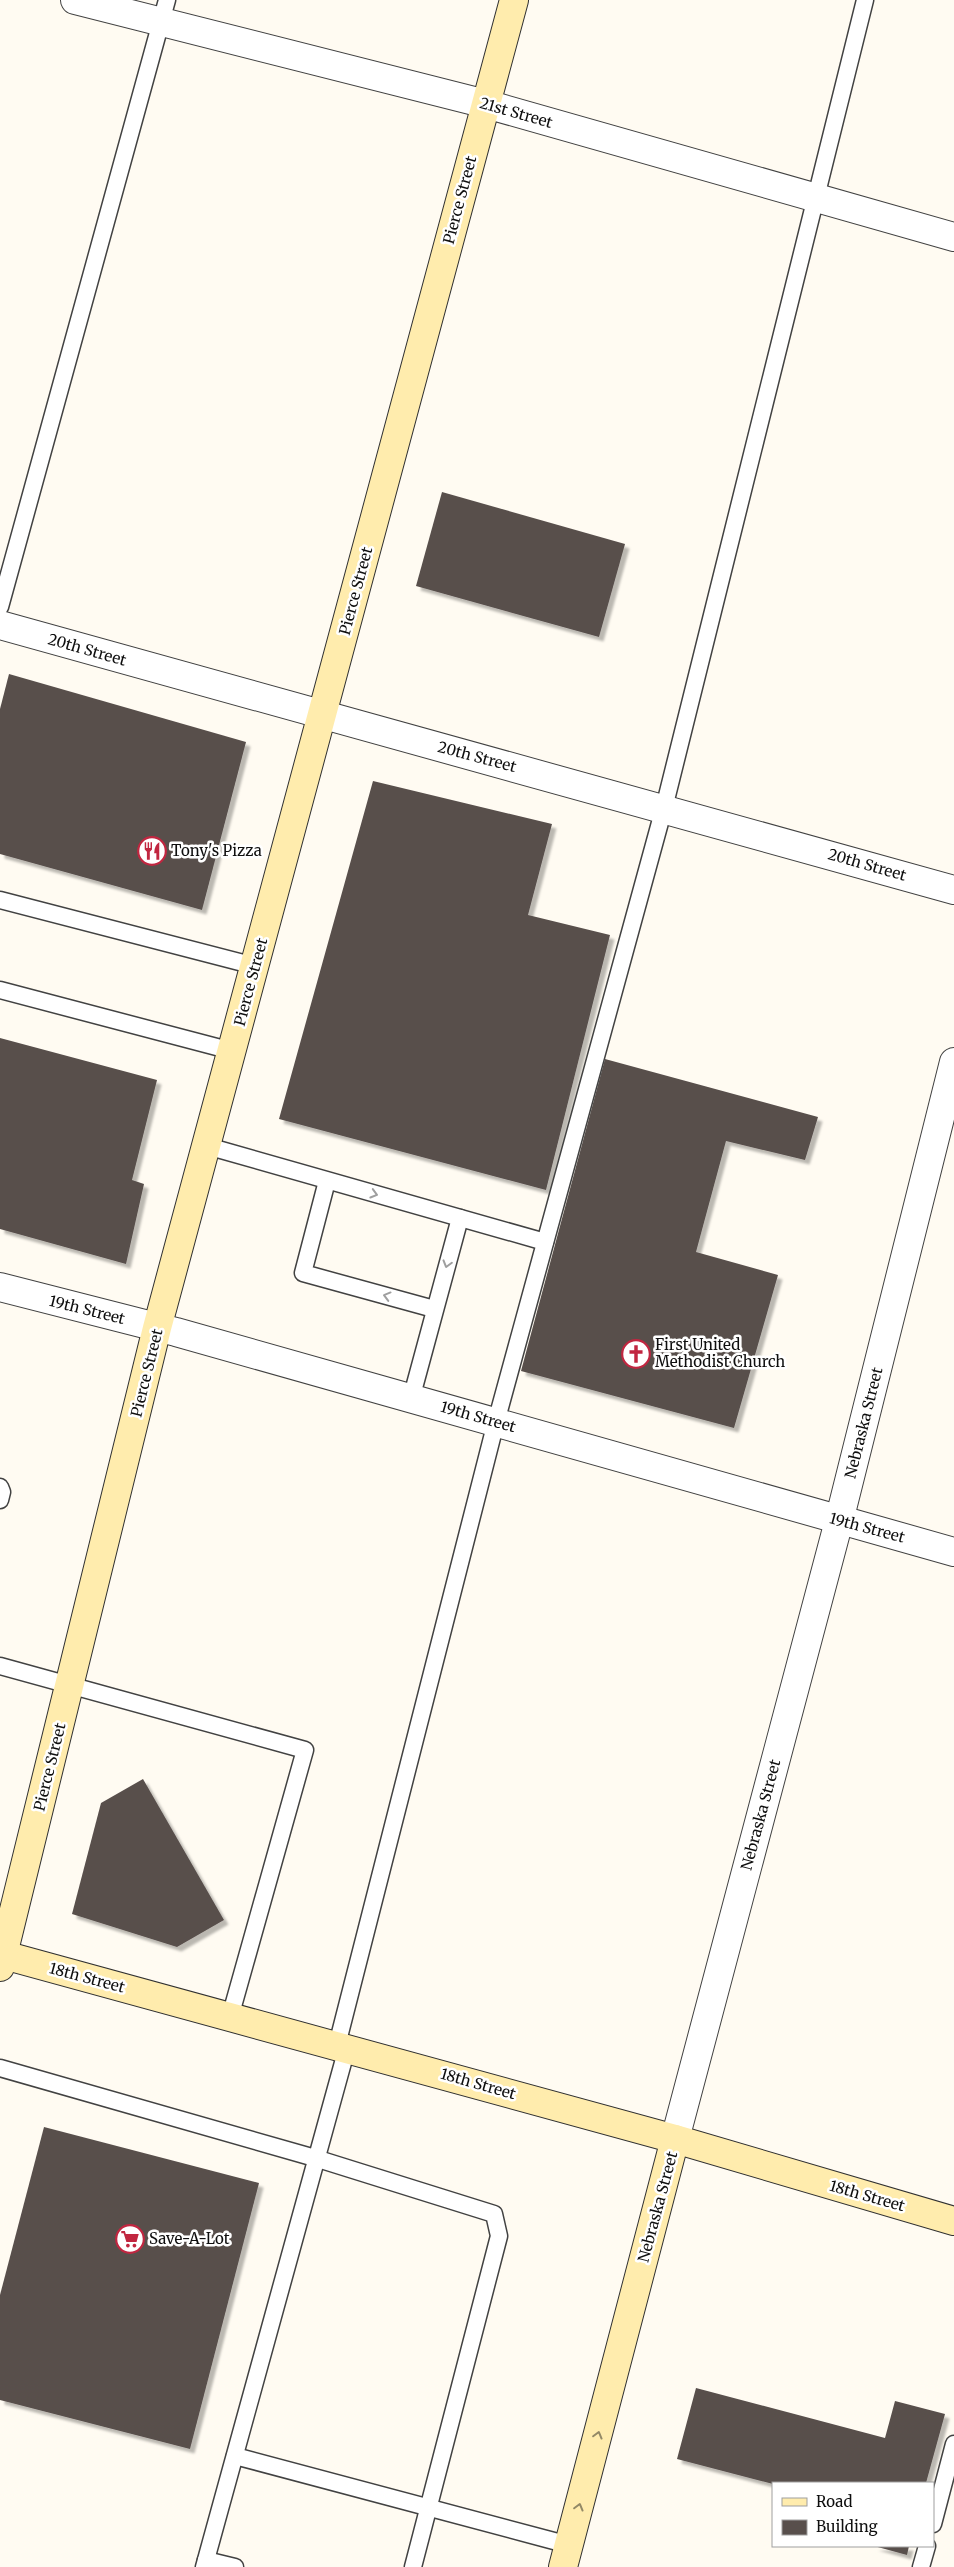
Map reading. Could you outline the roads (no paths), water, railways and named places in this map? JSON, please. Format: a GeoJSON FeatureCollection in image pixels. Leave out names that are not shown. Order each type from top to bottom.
{"type":"FeatureCollection","features":[{"type":"Feature","properties":{"kind":"main road","name":"Pierce Street"},"geometry":{"type":"LineString","coordinates":[[1,1959],[71,1686],[158,1328],[514,0]]}},
{"type":"Feature","properties":{"kind":"main road","name":"18th Street"},"geometry":{"type":"LineString","coordinates":[[1,1959],[342,2046],[675,2139],[954,2222]]}},
{"type":"Feature","properties":{"kind":"main road","name":"Nebraska Street"},"geometry":{"type":"LineString","coordinates":[[566,2556],[675,2139]]}},
{"type":"Feature","properties":{"kind":"street","name":"21st Street"},"geometry":{"type":"LineString","coordinates":[[75,0],[164,11],[954,237]]}},
{"type":"Feature","properties":{"kind":"street","name":"20th Street"},"geometry":{"type":"LineString","coordinates":[[0,626],[664,808],[954,890]]}},
{"type":"Feature","properties":{"kind":"street","name":"Nebraska Street"},"geometry":{"type":"LineString","coordinates":[[675,2139],[839,1521],[954,1062]]}},
{"type":"Feature","properties":{"kind":"street","name":"19th Street"},"geometry":{"type":"LineString","coordinates":[[0,1287],[158,1328],[954,1552]]}},
{"type":"Feature","properties":{"kind":"lane"},"geometry":{"type":"LineString","coordinates":[[235,2567],[205,2564],[315,2158],[496,1422],[664,808],[814,197],[865,0]]}},
{"type":"Feature","properties":{"kind":"lane"},"geometry":{"type":"LineString","coordinates":[[0,607],[164,11]]}},
{"type":"Feature","properties":{"kind":"lane"},"geometry":{"type":"LineString","coordinates":[[0,900],[255,966]]}},
{"type":"Feature","properties":{"kind":"lane"},"geometry":{"type":"LineString","coordinates":[[0,990],[232,1051]]}},
{"type":"Feature","properties":{"kind":"lane"},"geometry":{"type":"LineString","coordinates":[[207,1146],[546,1242]]}},
{"type":"Feature","properties":{"kind":"lane"},"geometry":{"type":"LineString","coordinates":[[327,1181],[303,1273],[434,1309]]}},
{"type":"Feature","properties":{"kind":"lane"},"geometry":{"type":"LineString","coordinates":[[411,1399],[460,1218]]}},
{"type":"Feature","properties":{"kind":"lane"},"geometry":{"type":"LineString","coordinates":[[0,1487],[2,1492],[0,1500]]}},
{"type":"Feature","properties":{"kind":"lane"},"geometry":{"type":"LineString","coordinates":[[0,1666],[305,1750],[230,2017]]}},
{"type":"Feature","properties":{"kind":"lane"},"geometry":{"type":"LineString","coordinates":[[0,2068],[315,2158],[494,2214],[499,2236],[413,2567]]}},
{"type":"Feature","properties":{"kind":"lane"},"geometry":{"type":"LineString","coordinates":[[934,2520],[954,2444]]}},
{"type":"Feature","properties":{"kind":"lane"},"geometry":{"type":"LineString","coordinates":[[235,2456],[429,2507],[566,2556]]}},
{"type":"Feature","properties":{"kind":"lane"},"geometry":{"type":"LineString","coordinates":[[921,2567],[927,2547]]}},
{"type":"Feature","properties":{"kind":"place","name":"Tony's Pizza"},"geometry":{"type":"Point","coordinates":[152,851]}},
{"type":"Feature","properties":{"kind":"place","name":"First United Methodist Church"},"geometry":{"type":"Point","coordinates":[636,1354]}},
{"type":"Feature","properties":{"kind":"place","name":"Save-A-Lot"},"geometry":{"type":"Point","coordinates":[130,2239]}}]}
